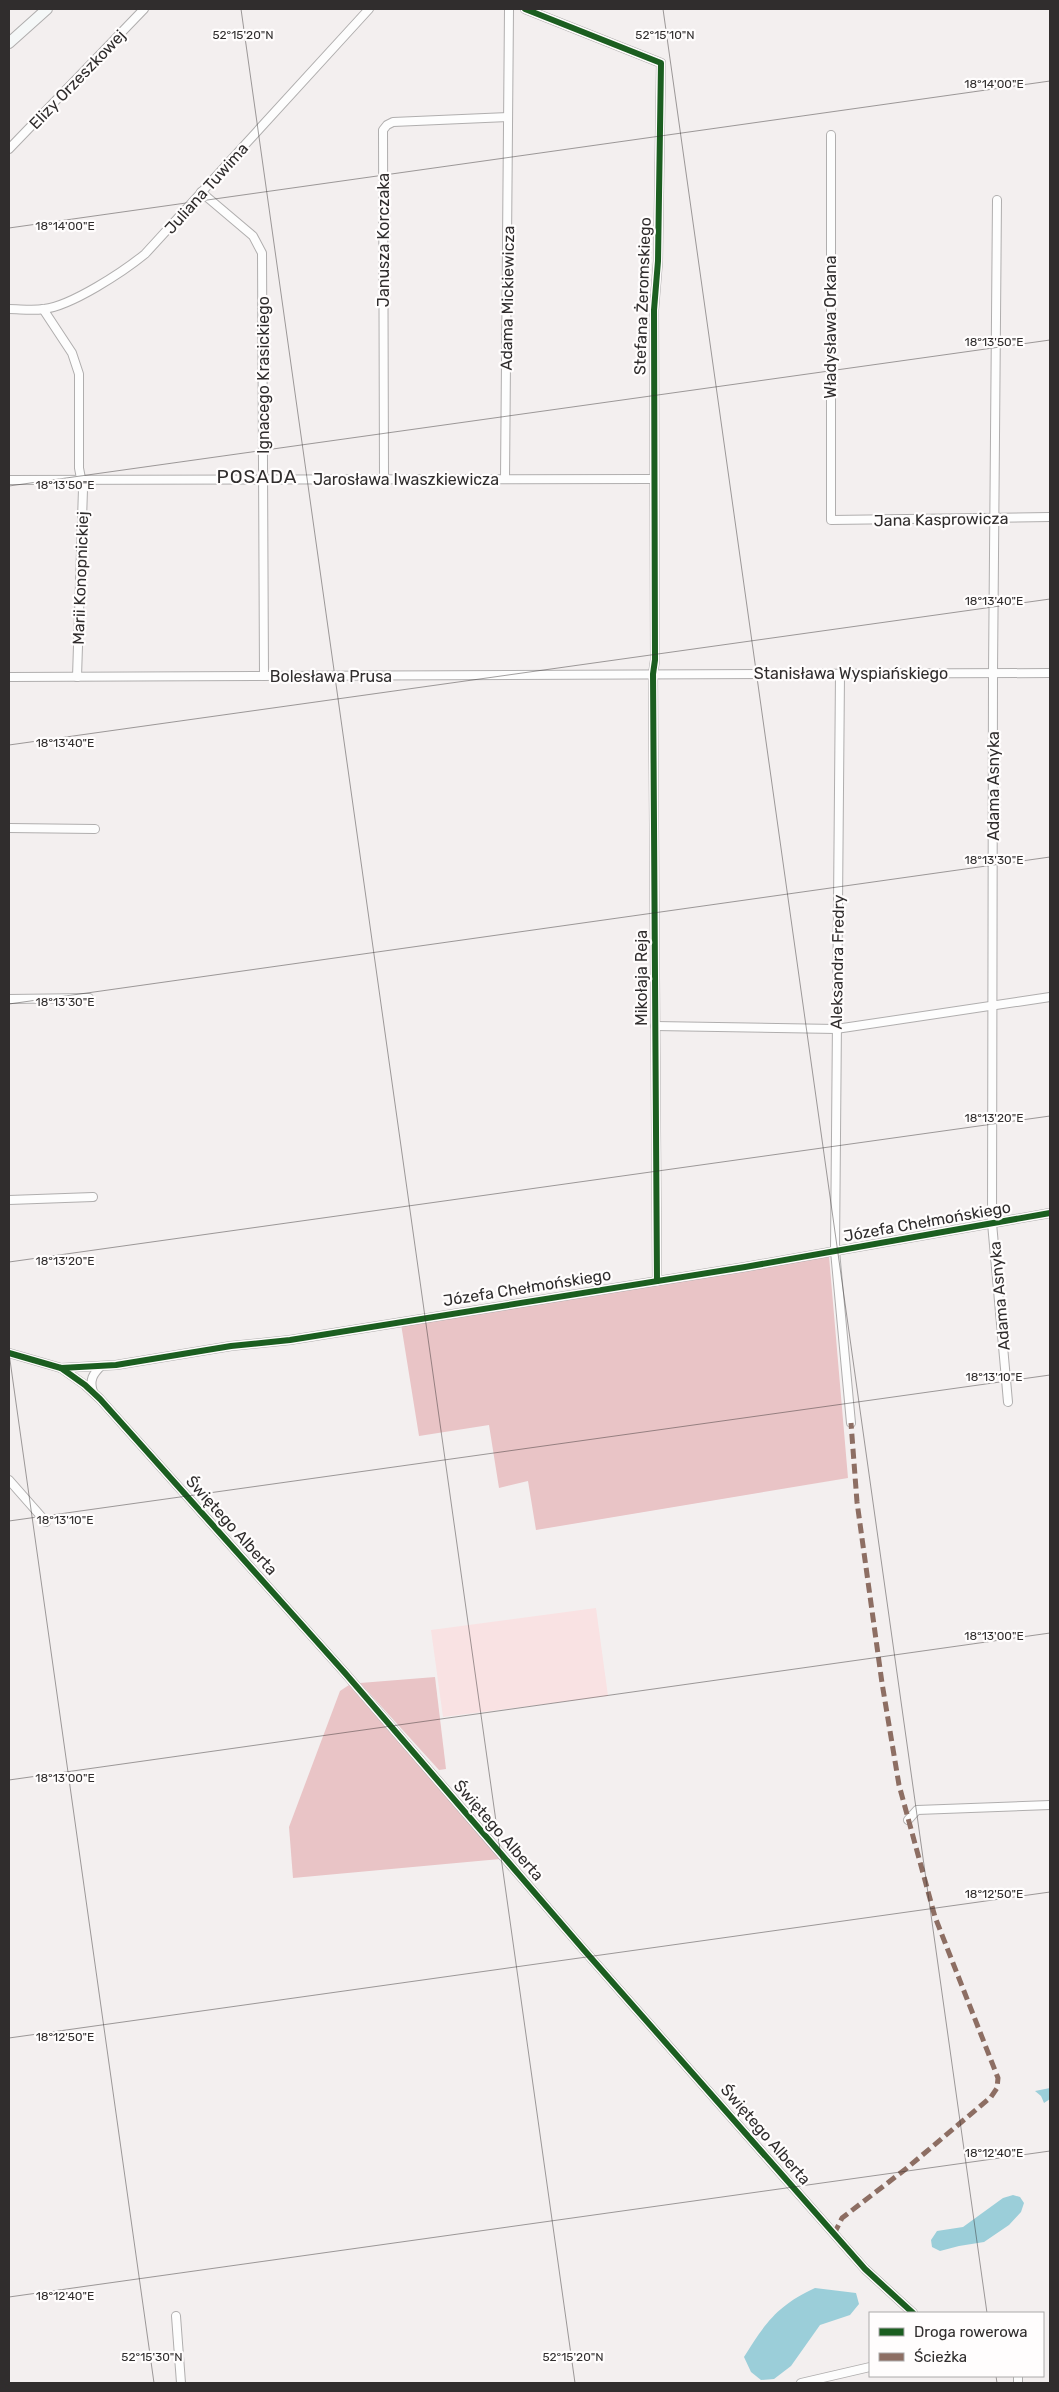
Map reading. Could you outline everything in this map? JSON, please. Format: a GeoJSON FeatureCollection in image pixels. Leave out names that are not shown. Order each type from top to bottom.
{"type":"FeatureCollection","features":[{"type":"Feature","properties":{"kind":"main road"},"geometry":{"type":"LineString","coordinates":[[9,43],[47,9]]}},
{"type":"Feature","properties":{"kind":"street","name":"Elizy Orzeszkowej"},"geometry":{"type":"LineString","coordinates":[[9,149],[144,9]]}},
{"type":"Feature","properties":{"kind":"street","name":"Juliana Tuwima"},"geometry":{"type":"LineString","coordinates":[[9,309],[43,309],[54,307],[80,295],[137,261],[174,224],[369,9]]}},
{"type":"Feature","properties":{"kind":"street","name":"Adama Mickiewicza"},"geometry":{"type":"LineString","coordinates":[[505,479],[509,9]]}},
{"type":"Feature","properties":{"kind":"street","name":"Stefana Żeromskiego"},"geometry":{"type":"LineString","coordinates":[[525,9],[660,63],[658,261],[654,310],[655,660],[652,674]]}},
{"type":"Feature","properties":{"kind":"street","name":"Janusza Korczaka"},"geometry":{"type":"LineString","coordinates":[[384,478],[383,130],[387,125],[394,122],[508,117]]}},
{"type":"Feature","properties":{"kind":"street","name":"Władysława Orkana"},"geometry":{"type":"LineString","coordinates":[[831,134],[831,520]]}},
{"type":"Feature","properties":{"kind":"street","name":"Ignacego Krasickiego"},"geometry":{"type":"LineString","coordinates":[[201,192],[254,236],[262,253],[264,676]]}},
{"type":"Feature","properties":{"kind":"street","name":"Adama Asnyka"},"geometry":{"type":"LineString","coordinates":[[997,200],[993,672],[992,1223],[1008,1402]]}},
{"type":"Feature","properties":{"kind":"street","name":"Marii Konopnickiej"},"geometry":{"type":"LineString","coordinates":[[43,309],[72,353],[79,374],[79,468],[83,489],[77,677]]}},
{"type":"Feature","properties":{"kind":"street","name":"Jarosława Iwaszkiewicza"},"geometry":{"type":"LineString","coordinates":[[9,480],[654,478]]}},
{"type":"Feature","properties":{"kind":"street","name":"Jana Kasprowicza"},"geometry":{"type":"LineString","coordinates":[[831,520],[1050,517]]}},
{"type":"Feature","properties":{"kind":"street","name":"Stanisława Wyspiańskiego"},"geometry":{"type":"LineString","coordinates":[[652,674],[1050,673]]}},
{"type":"Feature","properties":{"kind":"street","name":"Bolesława Prusa"},"geometry":{"type":"LineString","coordinates":[[9,677],[652,674]]}},
{"type":"Feature","properties":{"kind":"street","name":"Mikołaja Reja"},"geometry":{"type":"LineString","coordinates":[[652,674],[657,1281]]}},
{"type":"Feature","properties":{"kind":"street","name":"Aleksandra Fredry"},"geometry":{"type":"LineString","coordinates":[[840,674],[836,1030],[836,1251],[851,1423]]}},
{"type":"Feature","properties":{"kind":"street"},"geometry":{"type":"LineString","coordinates":[[9,828],[94,829]]}},
{"type":"Feature","properties":{"kind":"street"},"geometry":{"type":"LineString","coordinates":[[655,1026],[836,1030],[1050,997]]}},
{"type":"Feature","properties":{"kind":"street"},"geometry":{"type":"LineString","coordinates":[[9,999],[89,998]]}},
{"type":"Feature","properties":{"kind":"street"},"geometry":{"type":"LineString","coordinates":[[9,1200],[93,1198]]}},
{"type":"Feature","properties":{"kind":"street","name":"Józefa Chełmońskiego"},"geometry":{"type":"LineString","coordinates":[[9,1353],[61,1368],[101,1366],[231,1346],[290,1340],[657,1281],[1050,1213]]}},
{"type":"Feature","properties":{"kind":"street"},"geometry":{"type":"LineString","coordinates":[[93,1392],[90,1385],[92,1377],[101,1366]]}},
{"type":"Feature","properties":{"kind":"street","name":"Świętego Alberta"},"geometry":{"type":"LineString","coordinates":[[61,1368],[93,1392],[345,1673],[584,1950],[865,2269],[912,2312]]}},
{"type":"Feature","properties":{"kind":"street"},"geometry":{"type":"LineString","coordinates":[[9,1480],[46,1522]]}},
{"type":"Feature","properties":{"kind":"street"},"geometry":{"type":"LineString","coordinates":[[908,1820],[916,1810],[1050,1805]]}},
{"type":"Feature","properties":{"kind":"street"},"geometry":{"type":"LineString","coordinates":[[176,2316],[181,2383]]}},
{"type":"Feature","properties":{"kind":"street"},"geometry":{"type":"LineString","coordinates":[[802,2383],[869,2367]]}},
{"type":"Feature","properties":{"kind":"shaded area"},"geometry":{"type":"Polygon","coordinates":[[[829,1256],[848,1478],[536,1530],[528,1481],[499,1488],[489,1425],[419,1436],[401,1324],[504,1306],[829,1256]]]}},
{"type":"Feature","properties":{"kind":"shaded area"},"geometry":{"type":"Polygon","coordinates":[[[596,1608],[608,1696],[443,1717],[431,1630],[596,1608]]]}},
{"type":"Feature","properties":{"kind":"shaded area"},"geometry":{"type":"Polygon","coordinates":[[[435,1677],[446,1769],[439,1770],[360,1683],[435,1677]]]}},
{"type":"Feature","properties":{"kind":"shaded area"},"geometry":{"type":"Polygon","coordinates":[[[349,1685],[500,1859],[293,1878],[289,1827],[340,1691],[349,1685]]]}},
{"type":"Feature","properties":{"kind":"water"},"geometry":{"type":"Polygon","coordinates":[[[1050,2088],[1050,2099],[1044,2103],[1041,2096],[1035,2091],[1050,2088]]]}},
{"type":"Feature","properties":{"kind":"water"},"geometry":{"type":"Polygon","coordinates":[[[1013,2195],[1020,2197],[1024,2203],[1021,2212],[1009,2225],[984,2242],[940,2251],[932,2247],[931,2240],[937,2231],[963,2227],[1003,2198],[1013,2195]]]}},
{"type":"Feature","properties":{"kind":"water"},"geometry":{"type":"Polygon","coordinates":[[[815,2288],[856,2293],[859,2304],[850,2315],[820,2325],[791,2366],[774,2379],[761,2380],[751,2372],[744,2357],[759,2334],[782,2308],[802,2294],[815,2288]]]}},
{"type":"Feature","properties":{"kind":"marked path"},"geometry":{"type":"LineString","coordinates":[[834,2234],[842,2218],[907,2168],[991,2097],[997,2088],[998,2078],[935,1917],[899,1785],[882,1683],[857,1502],[851,1423]]}},
{"type":"Feature","properties":{"kind":"cycle path"},"geometry":{"type":"LineString","coordinates":[[525,9],[661,63],[658,261],[654,310],[655,660],[653,674],[657,1281]]}},
{"type":"Feature","properties":{"kind":"cycle path"},"geometry":{"type":"LineString","coordinates":[[9,1353],[61,1368],[116,1365],[231,1346],[290,1340],[745,1267],[1050,1213]]}},
{"type":"Feature","properties":{"kind":"cycle path"},"geometry":{"type":"LineString","coordinates":[[61,1368],[85,1385],[100,1399],[345,1673],[584,1950],[865,2269],[912,2312]]}},
{"type":"Feature","properties":{"kind":"district","name":"POSADA"},"geometry":{"type":"Point","coordinates":[257,476]}}]}
